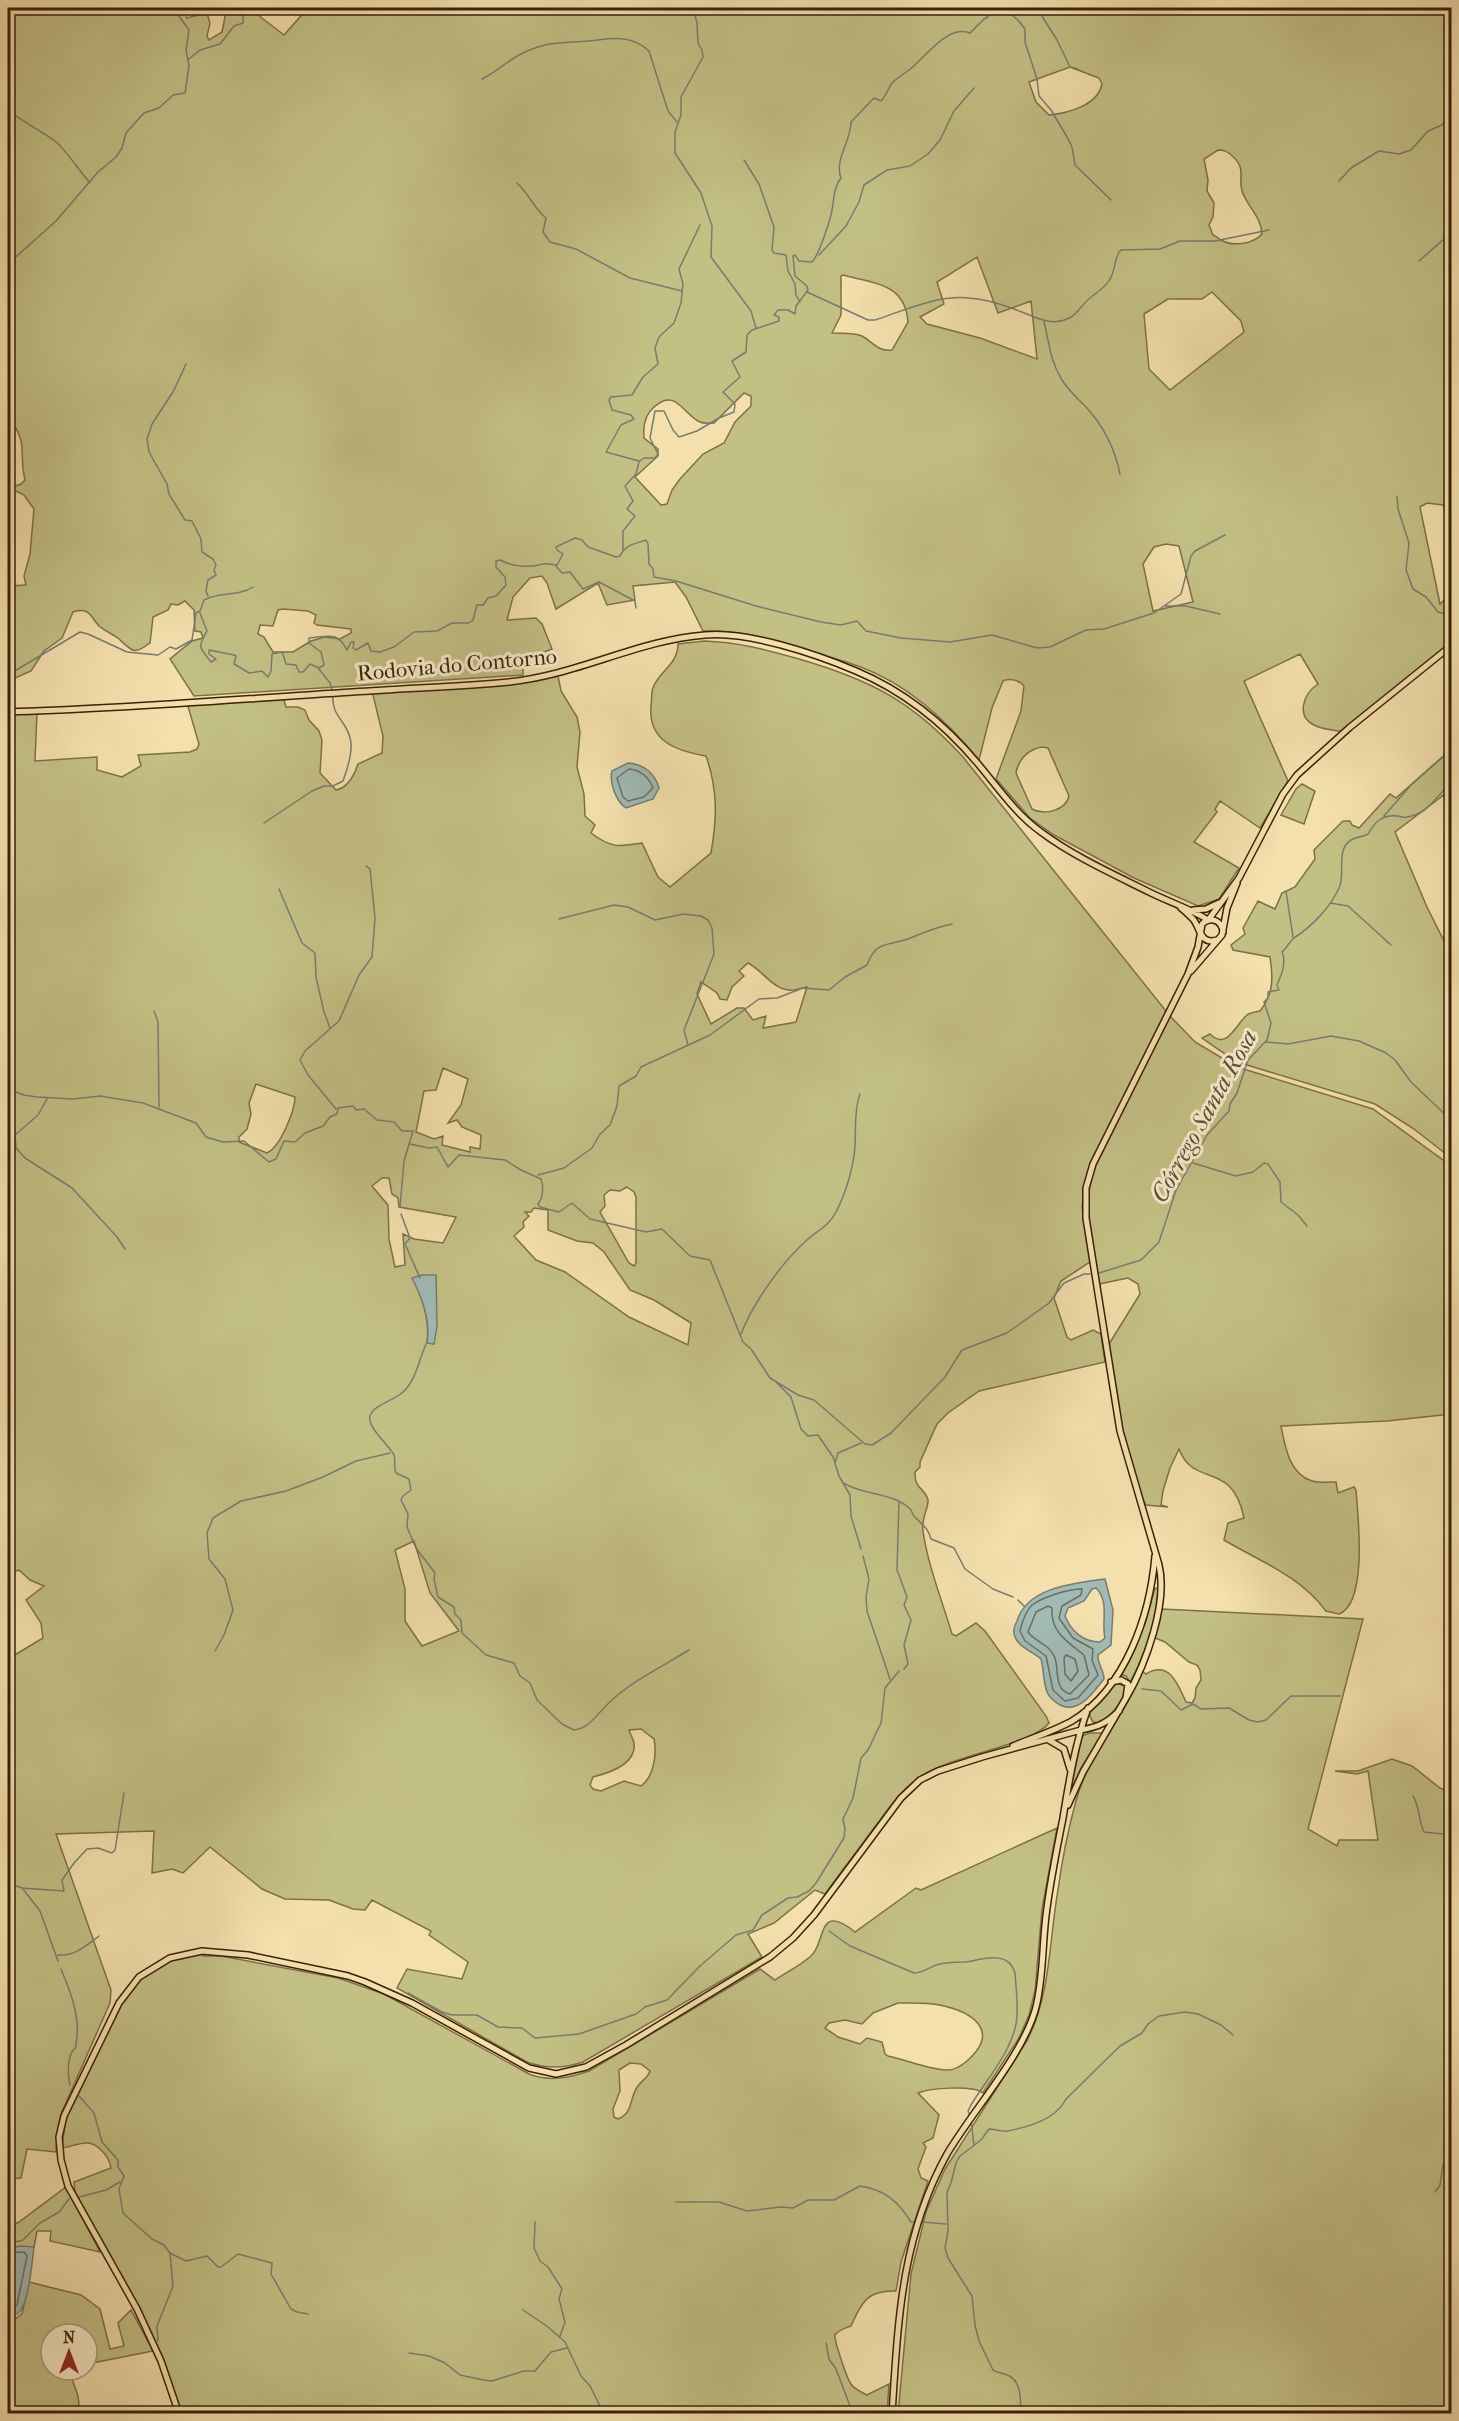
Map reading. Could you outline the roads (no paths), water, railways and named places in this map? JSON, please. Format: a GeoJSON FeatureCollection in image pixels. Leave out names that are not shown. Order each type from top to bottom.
{"type":"FeatureCollection","features":[{"type":"Feature","properties":{"kind":"main road","name":"Rodovia do Contorno"},"geometry":{"type":"LineString","coordinates":[[8,712],[208,703],[511,681],[562,673],[626,652],[684,638],[707,634],[734,636],[773,644],[826,660],[893,689],[929,713],[948,730],[1017,812],[1042,833],[1148,891],[1191,909],[1209,920]]}},
{"type":"Feature","properties":{"kind":"main road"},"geometry":{"type":"LineString","coordinates":[[1188,974],[1223,932],[1227,908],[1239,878],[1283,794],[1297,775],[1349,728],[1452,645]]}},
{"type":"Feature","properties":{"kind":"main road"},"geometry":{"type":"LineString","coordinates":[[1063,1818],[1083,1772],[1134,1684],[1159,1610],[1162,1589],[1161,1573],[1120,1431],[1086,1218],[1086,1195],[1093,1164],[1188,974],[1198,947],[1202,924],[1209,920],[1239,878]]}},
{"type":"Feature","properties":{"kind":"main road"},"geometry":{"type":"LineString","coordinates":[[1191,909],[1206,909],[1222,901]]}},
{"type":"Feature","properties":{"kind":"main road"},"geometry":{"type":"LineString","coordinates":[[1178,904],[1194,920],[1206,941],[1217,940]]}},
{"type":"Feature","properties":{"kind":"main road"},"geometry":{"type":"LineString","coordinates":[[1209,920],[1219,922],[1223,932]]}},
{"type":"Feature","properties":{"kind":"main road"},"geometry":{"type":"LineString","coordinates":[[1006,1750],[1072,1721],[1087,1711],[1111,1682],[1134,1642],[1152,1588],[1155,1554]]}},
{"type":"Feature","properties":{"kind":"main road"},"geometry":{"type":"LineString","coordinates":[[1152,1588],[1157,1586],[1162,1589]]}},
{"type":"Feature","properties":{"kind":"main road"},"geometry":{"type":"LineString","coordinates":[[1111,1682],[1119,1680],[1126,1683],[1128,1689],[1126,1698]]}},
{"type":"Feature","properties":{"kind":"main road"},"geometry":{"type":"LineString","coordinates":[[1087,1711],[1090,1724],[1097,1727]]}},
{"type":"Feature","properties":{"kind":"main road"},"geometry":{"type":"LineString","coordinates":[[892,2414],[899,2304],[913,2236],[936,2174],[963,2128],[1017,2048],[1033,2016],[1040,1984],[1047,1908],[1071,1773],[1087,1711]]}},
{"type":"Feature","properties":{"kind":"main road"},"geometry":{"type":"LineString","coordinates":[[179,2414],[161,2361],[137,2309],[68,2186],[61,2160],[59,2137],[64,2116],[119,2002],[139,1977],[170,1958],[202,1951],[248,1955],[365,1982],[529,2068],[547,2073],[572,2072],[626,2045],[782,1948],[821,1907],[901,1798],[920,1780],[938,1771],[1006,1750],[1097,1727],[1119,1711]]}},
{"type":"Feature","properties":{"kind":"main road"},"geometry":{"type":"LineString","coordinates":[[1047,1739],[1064,1749],[1069,1759],[1071,1773]]}},
{"type":"Feature","properties":{"kind":"water"},"geometry":{"type":"Polygon","coordinates":[[[628,763],[648,770],[655,778],[659,788],[653,799],[626,808],[616,796],[611,776],[612,771],[628,763]]]}},
{"type":"Feature","properties":{"kind":"water"},"geometry":{"type":"Polygon","coordinates":[[[436,1275],[437,1326],[434,1344],[427,1343],[427,1318],[412,1278],[436,1275]]]}},
{"type":"Feature","properties":{"kind":"water"},"geometry":{"type":"Polygon","coordinates":[[[1105,1579],[1113,1610],[1111,1645],[1098,1655],[1104,1679],[1080,1704],[1067,1707],[1058,1704],[1047,1692],[1041,1659],[1018,1642],[1014,1629],[1022,1610],[1041,1594],[1067,1585],[1105,1579]],[[1096,1588],[1092,1589],[1084,1601],[1068,1608],[1065,1616],[1078,1635],[1100,1642],[1105,1638],[1104,1606],[1096,1588]]]}},
{"type":"Feature","properties":{"kind":"water"},"geometry":{"type":"Polygon","coordinates":[[[34,2247],[29,2283],[21,2310],[17,2314],[8,2316],[8,2248],[34,2247]]]}},
{"type":"Feature","properties":{"kind":"waterway"},"geometry":{"type":"LineString","coordinates":[[8,264],[56,221],[98,172],[116,157],[122,148],[126,133],[144,113],[159,108],[173,95],[185,93],[189,66],[186,50],[189,30],[179,16],[192,8]]}},
{"type":"Feature","properties":{"kind":"waterway"},"geometry":{"type":"LineString","coordinates":[[189,59],[200,50],[220,44],[234,26],[243,23],[243,16],[232,11],[232,8]]}},
{"type":"Feature","properties":{"kind":"waterway"},"geometry":{"type":"LineString","coordinates":[[249,8],[256,13],[269,8]]}},
{"type":"Feature","properties":{"kind":"waterway"},"geometry":{"type":"LineString","coordinates":[[693,8],[697,23],[698,43],[703,57],[681,97],[681,115],[675,132],[675,153],[701,193],[712,226],[711,257],[751,311],[756,328]]}},
{"type":"Feature","properties":{"kind":"waterway"},"geometry":{"type":"LineString","coordinates":[[640,461],[644,458],[655,458],[658,454],[650,438],[655,411],[664,411],[679,437],[697,431],[734,412],[735,404],[723,392],[740,377],[732,361],[746,352],[747,335],[752,330],[779,321],[779,317],[774,315],[778,310],[788,310],[795,314],[796,306],[808,290],[807,286],[795,276],[793,256],[795,255],[799,261],[812,262],[821,245],[841,178],[839,171],[841,157],[851,122],[874,98],[881,101],[894,81],[937,44],[953,33],[970,33],[988,17],[988,11],[1000,8]]}},
{"type":"Feature","properties":{"kind":"waterway"},"geometry":{"type":"LineString","coordinates":[[1003,8],[1025,29],[1025,42],[1037,79],[1039,96],[1051,110],[1067,137],[1072,147],[1075,165],[1111,200]]}},
{"type":"Feature","properties":{"kind":"waterway"},"geometry":{"type":"LineString","coordinates":[[1037,8],[1057,40],[1070,67],[1078,69]]}},
{"type":"Feature","properties":{"kind":"waterway"},"geometry":{"type":"LineString","coordinates":[[482,79],[534,48],[556,43],[627,39],[642,45],[649,51],[668,111],[677,122]]}},
{"type":"Feature","properties":{"kind":"waterway"},"geometry":{"type":"LineString","coordinates":[[819,255],[846,226],[859,202],[864,185],[887,170],[910,166],[928,154],[940,140],[954,111],[974,88]]}},
{"type":"Feature","properties":{"kind":"waterway"},"geometry":{"type":"LineString","coordinates":[[8,110],[56,142],[90,183]]}},
{"type":"Feature","properties":{"kind":"waterway"},"geometry":{"type":"LineString","coordinates":[[1339,181],[1351,168],[1379,151],[1399,154],[1411,150],[1428,131],[1442,125],[1452,114]]}},
{"type":"Feature","properties":{"kind":"waterway"},"geometry":{"type":"LineString","coordinates":[[744,160],[759,184],[774,227],[772,250],[774,253],[786,255],[788,271],[795,284],[796,295],[800,302]]}},
{"type":"Feature","properties":{"kind":"waterway"},"geometry":{"type":"LineString","coordinates":[[517,183],[546,218],[543,232],[550,242],[576,249],[630,278],[682,291]]}},
{"type":"Feature","properties":{"kind":"waterway"},"geometry":{"type":"LineString","coordinates":[[639,461],[606,452],[621,425],[634,419],[631,415],[612,410],[609,400],[611,397],[632,395],[643,377],[658,364],[655,348],[659,337],[674,323],[681,303],[683,284],[679,269],[700,225]]}},
{"type":"Feature","properties":{"kind":"waterway"},"geometry":{"type":"LineString","coordinates":[[807,292],[868,320],[875,320],[933,301],[957,298],[992,302],[1042,320],[1056,322],[1074,315],[1106,285],[1121,250],[1160,249],[1180,241],[1215,241],[1269,230]]}},
{"type":"Feature","properties":{"kind":"waterway"},"geometry":{"type":"LineString","coordinates":[[1419,261],[1452,232]]}},
{"type":"Feature","properties":{"kind":"waterway"},"geometry":{"type":"LineString","coordinates":[[1044,322],[1052,359],[1058,373],[1104,431],[1120,474]]}},
{"type":"Feature","properties":{"kind":"waterway"},"geometry":{"type":"LineString","coordinates":[[186,364],[173,392],[152,424],[147,439],[149,452],[167,484],[169,494],[185,520],[192,521],[201,539],[202,552],[213,559],[216,565],[214,570],[216,575],[208,580],[206,591],[208,596]]}},
{"type":"Feature","properties":{"kind":"waterway"},"geometry":{"type":"LineString","coordinates":[[623,550],[623,531],[635,516],[627,509],[633,501],[625,486],[636,474],[639,462]]}},
{"type":"Feature","properties":{"kind":"waterway"},"geometry":{"type":"LineString","coordinates":[[1397,496],[1398,509],[1409,543],[1406,570],[1413,589],[1426,597],[1438,612],[1452,616]]}},
{"type":"Feature","properties":{"kind":"waterway"},"geometry":{"type":"LineString","coordinates":[[319,668],[324,665],[321,652],[309,643],[309,638],[336,637],[347,650],[351,642],[354,642],[353,648],[356,650],[368,643],[371,651],[380,652],[394,647],[414,632],[437,631],[452,623],[469,623],[473,620],[477,605],[483,605],[488,598],[496,596],[506,585],[505,577],[496,567],[496,561],[522,566],[557,565],[563,554],[556,547],[575,538],[582,540],[588,547],[616,557],[628,547],[646,540],[649,564],[653,569],[654,577],[676,581],[756,606],[821,622],[841,625],[857,621],[866,631],[901,638],[950,642],[992,635],[1037,648],[1050,647],[1086,630],[1104,629],[1154,613],[1181,594],[1191,556],[1195,551],[1225,535]]}},
{"type":"Feature","properties":{"kind":"waterway"},"geometry":{"type":"LineString","coordinates":[[556,566],[562,573],[570,572],[583,589],[599,582],[635,601],[636,608]]}},
{"type":"Feature","properties":{"kind":"waterway"},"geometry":{"type":"LineString","coordinates":[[8,675],[80,632],[127,652],[158,655],[170,647],[176,649],[192,640],[196,613],[200,611],[204,600],[253,587]]}},
{"type":"Feature","properties":{"kind":"waterway"},"geometry":{"type":"LineString","coordinates":[[1165,606],[1186,606],[1220,614]]}},
{"type":"Feature","properties":{"kind":"waterway"},"geometry":{"type":"LineString","coordinates":[[200,613],[207,631],[201,647],[211,662],[216,659],[209,654],[209,650],[234,655],[236,656],[234,664],[249,673],[262,671],[268,677],[271,671],[272,654],[281,652],[286,664],[296,665],[299,672],[303,672],[310,664],[319,668]]}},
{"type":"Feature","properties":{"kind":"waterway"},"geometry":{"type":"LineString","coordinates":[[319,669],[330,683],[332,690]]}},
{"type":"Feature","properties":{"kind":"waterway"},"geometry":{"type":"LineString","coordinates":[[264,823],[312,791],[343,781],[351,743],[348,732],[334,708],[333,695]]}},
{"type":"Feature","properties":{"kind":"waterway"},"geometry":{"type":"LineString","coordinates":[[1384,816],[1411,785],[1444,756]]}},
{"type":"Feature","properties":{"kind":"waterway","name":"Córrego Santa Rosa"},"geometry":{"type":"LineString","coordinates":[[1099,1273],[1141,1260],[1159,1242],[1176,1190],[1207,1135],[1229,1111],[1248,1060],[1267,1040],[1271,1023],[1264,1002],[1268,998],[1268,992],[1279,990],[1277,985],[1284,964],[1282,952],[1292,939],[1320,916],[1331,903],[1339,888],[1342,856],[1346,844],[1368,834],[1383,818],[1406,817],[1422,812],[1452,783]]}},
{"type":"Feature","properties":{"kind":"waterway"},"geometry":{"type":"LineString","coordinates":[[336,1109],[308,1075],[300,1060],[305,1051],[339,1021],[359,975],[372,957],[375,918],[370,869],[366,866]]}},
{"type":"Feature","properties":{"kind":"waterway"},"geometry":{"type":"LineString","coordinates":[[279,889],[302,943],[315,953],[316,977],[330,1028]]}},
{"type":"Feature","properties":{"kind":"waterway"},"geometry":{"type":"LineString","coordinates":[[1286,891],[1293,937]]}},
{"type":"Feature","properties":{"kind":"waterway"},"geometry":{"type":"LineString","coordinates":[[1330,903],[1348,906],[1391,945]]}},
{"type":"Feature","properties":{"kind":"waterway"},"geometry":{"type":"LineString","coordinates":[[559,919],[614,905],[628,907],[655,920],[683,914],[701,916],[708,920],[712,928],[714,954],[684,1030],[688,1045]]}},
{"type":"Feature","properties":{"kind":"waterway"},"geometry":{"type":"LineString","coordinates":[[538,1175],[564,1168],[592,1148],[600,1134],[610,1125],[617,1106],[619,1086],[636,1076],[641,1067],[710,1035],[759,999],[777,998],[803,988],[829,990],[845,977],[867,965],[874,951],[883,945],[952,924]]}},
{"type":"Feature","properties":{"kind":"waterway"},"geometry":{"type":"LineString","coordinates":[[154,1011],[158,1022],[159,1107]]}},
{"type":"Feature","properties":{"kind":"waterway"},"geometry":{"type":"LineString","coordinates":[[1266,1042],[1288,1044],[1331,1036],[1359,1041],[1386,1053],[1395,1060],[1411,1082],[1452,1121]]}},
{"type":"Feature","properties":{"kind":"waterway","name":"Córrego Santa Rosa"},"geometry":{"type":"LineString","coordinates":[[8,1089],[37,1097],[73,1099],[100,1096],[143,1103],[196,1123],[206,1137],[223,1142],[244,1141],[269,1162],[276,1159],[284,1141],[295,1142],[305,1133],[323,1126],[330,1117],[337,1114],[338,1108],[353,1106],[356,1110],[364,1109],[377,1120],[394,1122],[402,1131],[413,1131],[404,1161],[400,1207]]}},
{"type":"Feature","properties":{"kind":"waterway"},"geometry":{"type":"LineString","coordinates":[[741,1334],[753,1309],[778,1271],[797,1249],[830,1221],[840,1205],[853,1162],[856,1113],[860,1094]]}},
{"type":"Feature","properties":{"kind":"waterway"},"geometry":{"type":"LineString","coordinates":[[47,1099],[38,1115],[15,1135],[16,1148],[25,1158],[72,1188],[117,1237],[125,1249]]}},
{"type":"Feature","properties":{"kind":"waterway","name":"Córrego Santa Rosa"},"geometry":{"type":"LineString","coordinates":[[410,1144],[429,1148],[437,1147],[448,1167],[459,1155],[505,1160],[541,1179],[542,1192],[538,1204],[540,1207],[559,1212],[572,1203],[590,1219],[646,1232],[662,1229],[690,1256],[710,1260],[743,1342],[751,1349],[770,1378],[798,1395],[814,1400],[865,1444],[872,1445],[891,1433],[945,1377],[962,1350],[1007,1333],[1049,1303],[1064,1283],[1084,1274],[1090,1274]]}},
{"type":"Feature","properties":{"kind":"waterway"},"geometry":{"type":"LineString","coordinates":[[8,1157],[16,1148]]}},
{"type":"Feature","properties":{"kind":"waterway"},"geometry":{"type":"LineString","coordinates":[[1193,1163],[1236,1176],[1253,1172],[1264,1163],[1268,1164],[1280,1182],[1281,1202],[1298,1215],[1307,1226]]}},
{"type":"Feature","properties":{"kind":"waterway"},"geometry":{"type":"LineString","coordinates":[[401,1214],[410,1238],[405,1244],[420,1278]]}},
{"type":"Feature","properties":{"kind":"waterway"},"geometry":{"type":"LineString","coordinates":[[427,1342],[408,1387],[375,1409],[370,1416],[370,1421],[375,1432],[394,1455],[396,1473],[409,1479],[411,1490],[401,1500],[408,1514],[407,1527],[416,1548],[435,1573],[438,1597],[454,1607],[455,1614],[461,1620],[462,1633],[486,1655],[514,1663],[520,1676],[530,1683],[537,1700],[562,1724],[574,1730],[590,1723],[628,1687],[689,1650]]}},
{"type":"Feature","properties":{"kind":"waterway"},"geometry":{"type":"LineString","coordinates":[[777,1383],[791,1397],[801,1429],[808,1436],[818,1435],[833,1457],[839,1476],[850,1495],[851,1516],[861,1549]]}},
{"type":"Feature","properties":{"kind":"waterway"},"geometry":{"type":"LineString","coordinates":[[835,1463],[838,1453],[861,1443]]}},
{"type":"Feature","properties":{"kind":"waterway"},"geometry":{"type":"LineString","coordinates":[[215,1651],[224,1635],[233,1610],[225,1579],[209,1559],[207,1533],[213,1518],[241,1501],[286,1491],[356,1461],[390,1453]]}},
{"type":"Feature","properties":{"kind":"waterway"},"geometry":{"type":"LineString","coordinates":[[842,1482],[902,1503],[926,1529],[931,1539],[954,1548],[965,1569],[993,1589],[1013,1597]]}},
{"type":"Feature","properties":{"kind":"waterway"},"geometry":{"type":"LineString","coordinates":[[899,1502],[897,1570],[907,1597],[904,1605],[911,1620],[904,1645],[908,1664],[904,1669]]}},
{"type":"Feature","properties":{"kind":"waterway"},"geometry":{"type":"LineString","coordinates":[[863,1556],[869,1579],[866,1597],[867,1611],[890,1679]]}},
{"type":"Feature","properties":{"kind":"waterway"},"geometry":{"type":"LineString","coordinates":[[1018,1600],[1024,1606]]}},
{"type":"Feature","properties":{"kind":"waterway"},"geometry":{"type":"LineString","coordinates":[[408,1993],[442,2012],[452,2015],[477,2015],[498,2027],[522,2028],[535,2038],[579,2034],[636,2014],[645,2007],[667,2000],[700,1966],[736,1935],[753,1930],[762,1915],[788,1898],[797,1897],[809,1891],[816,1883],[844,1838],[843,1819],[853,1798],[861,1758],[868,1750],[881,1723],[885,1688],[899,1671]]}},
{"type":"Feature","properties":{"kind":"waterway"},"geometry":{"type":"LineString","coordinates":[[1142,1689],[1161,1691],[1181,1710],[1193,1704],[1201,1709],[1229,1708],[1249,1720],[1258,1722],[1266,1720],[1291,1696],[1340,1696]]}},
{"type":"Feature","properties":{"kind":"waterway"},"geometry":{"type":"LineString","coordinates":[[8,1883],[22,1888],[64,1891],[62,1880],[87,1849],[98,1848],[112,1853],[115,1850],[124,1793]]}},
{"type":"Feature","properties":{"kind":"waterway"},"geometry":{"type":"LineString","coordinates":[[1413,1796],[1424,1832],[1452,1835]]}},
{"type":"Feature","properties":{"kind":"waterway"},"geometry":{"type":"LineString","coordinates":[[23,1889],[40,1911],[58,1961]]}},
{"type":"Feature","properties":{"kind":"waterway"},"geometry":{"type":"LineString","coordinates":[[829,1931],[850,1946],[914,1973],[943,1963],[986,1958],[1001,1958],[1012,1966],[1015,1973],[1017,2005],[1013,2035],[1009,2046],[971,2105],[968,2111],[970,2116]]}},
{"type":"Feature","properties":{"kind":"waterway"},"geometry":{"type":"LineString","coordinates":[[58,1955],[75,1952],[99,1936]]}},
{"type":"Feature","properties":{"kind":"waterway"},"geometry":{"type":"LineString","coordinates":[[61,1969],[71,1996],[77,2025],[76,2048],[70,2056],[69,2064],[70,2085]]}},
{"type":"Feature","properties":{"kind":"waterway"},"geometry":{"type":"LineString","coordinates":[[1020,2414],[1020,2394],[1017,2384],[1009,2376],[993,2370],[979,2341],[972,2296],[948,2258],[945,2248],[948,2231],[947,2192],[956,2163],[960,2156],[981,2140],[989,2129],[1006,2131],[1016,2129],[1042,2121],[1056,2111],[1120,2046],[1142,2033],[1148,2024],[1159,2016],[1185,2012],[1198,2014],[1221,2025],[1233,2035]]}},
{"type":"Feature","properties":{"kind":"waterway"},"geometry":{"type":"LineString","coordinates":[[79,2096],[94,2113],[102,2142],[118,2160],[118,2167],[124,2176],[119,2189],[123,2213],[152,2239],[164,2245],[170,2253],[186,2261],[207,2256],[218,2267],[221,2267],[238,2254],[272,2263],[271,2274],[291,2309],[308,2314]]}},
{"type":"Feature","properties":{"kind":"waterway"},"geometry":{"type":"LineString","coordinates":[[971,2120],[974,2145]]}},
{"type":"Feature","properties":{"kind":"waterway"},"geometry":{"type":"LineString","coordinates":[[1435,2192],[1440,2185],[1443,2165],[1452,2162]]}},
{"type":"Feature","properties":{"kind":"waterway"},"geometry":{"type":"LineString","coordinates":[[79,2197],[106,2190],[120,2182]]}},
{"type":"Feature","properties":{"kind":"waterway"},"geometry":{"type":"LineString","coordinates":[[676,2202],[719,2202],[747,2211],[793,2208],[808,2200],[834,2200],[860,2186],[884,2194],[901,2208],[911,2222],[916,2222]]}},
{"type":"Feature","properties":{"kind":"waterway"},"geometry":{"type":"LineString","coordinates":[[13,2246],[15,2242],[23,2240],[40,2223],[59,2212],[69,2199]]}},
{"type":"Feature","properties":{"kind":"waterway"},"geometry":{"type":"LineString","coordinates":[[535,2222],[534,2248],[540,2261],[548,2267],[562,2289],[559,2299],[565,2322],[560,2336]]}},
{"type":"Feature","properties":{"kind":"waterway"},"geometry":{"type":"LineString","coordinates":[[921,2222],[946,2224]]}},
{"type":"Feature","properties":{"kind":"waterway"},"geometry":{"type":"LineString","coordinates":[[158,2341],[157,2326],[173,2286],[170,2253]]}},
{"type":"Feature","properties":{"kind":"waterway"},"geometry":{"type":"LineString","coordinates":[[523,2310],[565,2342],[581,2376],[590,2386],[604,2414]]}},
{"type":"Feature","properties":{"kind":"waterway"},"geometry":{"type":"LineString","coordinates":[[826,2343],[829,2359],[836,2369],[853,2414]]}},
{"type":"Feature","properties":{"kind":"waterway"},"geometry":{"type":"LineString","coordinates":[[409,2353],[429,2356],[445,2363],[460,2375],[492,2381],[524,2371],[535,2371],[551,2352],[567,2348]]}},
{"type":"Feature","properties":{"kind":"waterway"},"geometry":{"type":"LineString","coordinates":[[1261,2414],[1266,2410]]}}]}
